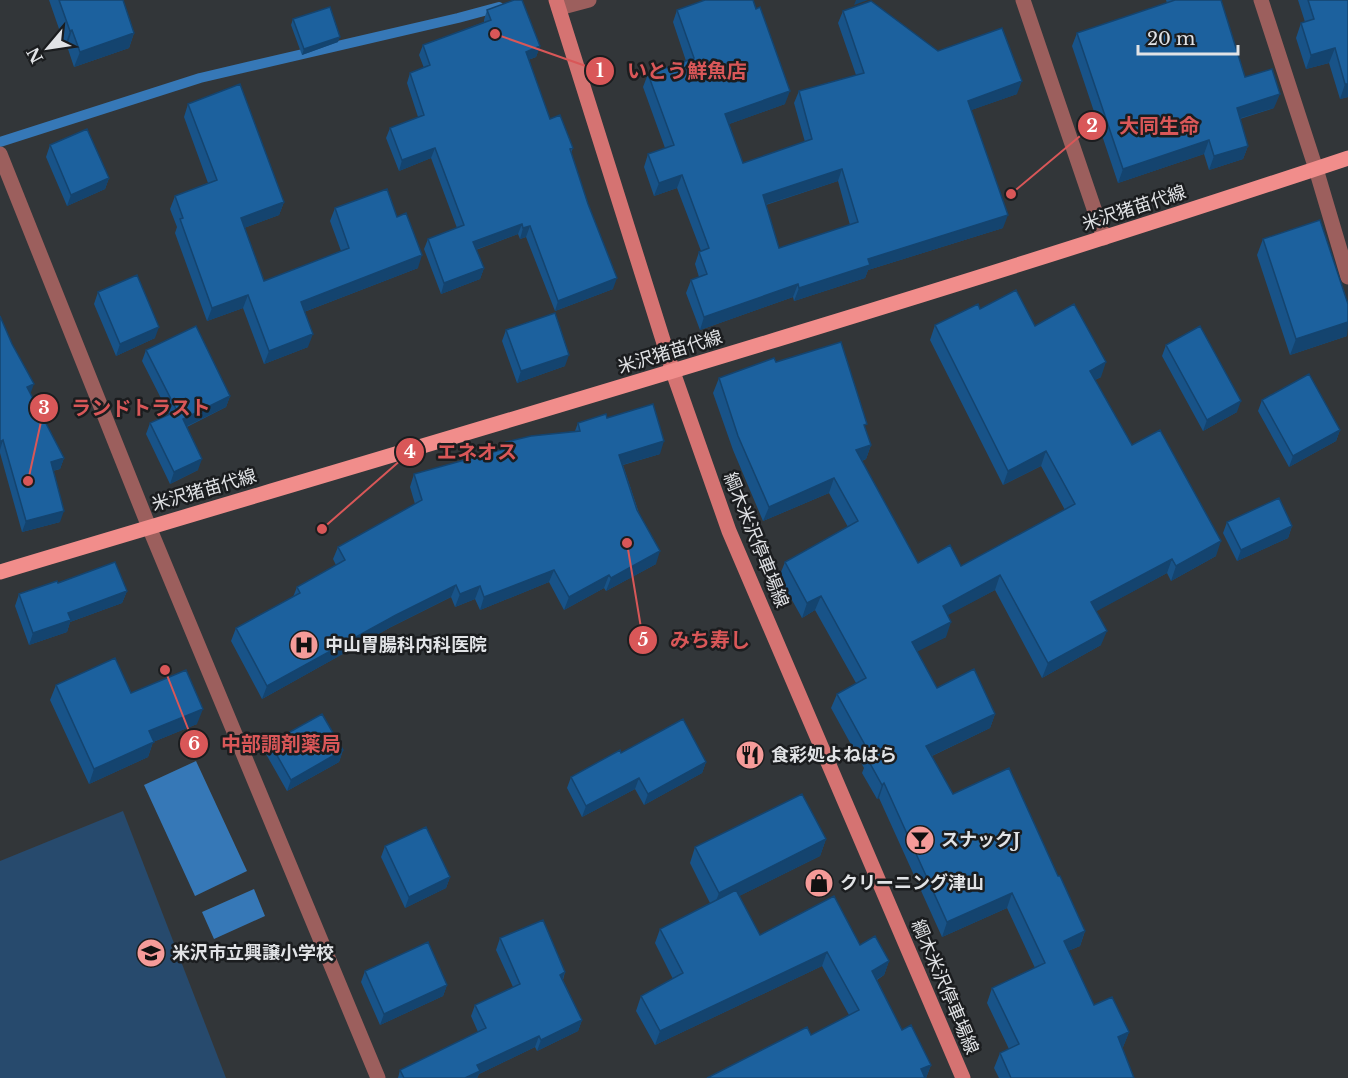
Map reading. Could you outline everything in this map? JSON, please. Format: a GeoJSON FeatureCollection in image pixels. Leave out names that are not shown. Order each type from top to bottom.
{"type":"FeatureCollection","features":[{"type":"Feature","properties":{"kind":"main road","name":"綱木米沢停車場線"},"geometry":{"type":"LineString","coordinates":[[558,4],[674,372],[729,531],[963,1078]]}},
{"type":"Feature","properties":{"kind":"main road","name":"米沢猪苗代線"},"geometry":{"type":"LineString","coordinates":[[0,572],[674,372],[1104,238],[1348,158]]}},
{"type":"Feature","properties":{"kind":"street"},"geometry":{"type":"LineString","coordinates":[[558,4],[589,0]]}},
{"type":"Feature","properties":{"kind":"street"},"geometry":{"type":"LineString","coordinates":[[1023,0],[1104,238]]}},
{"type":"Feature","properties":{"kind":"street"},"geometry":{"type":"LineString","coordinates":[[1261,0],[1348,276]]}},
{"type":"Feature","properties":{"kind":"street"},"geometry":{"type":"LineString","coordinates":[[0,154],[149,527],[378,1078]]}},
{"type":"Feature","properties":{"kind":"shaded area"},"geometry":{"type":"Polygon","coordinates":[[[196,761],[247,871],[195,896],[144,785],[196,761]]]}},
{"type":"Feature","properties":{"kind":"shaded area"},"geometry":{"type":"Polygon","coordinates":[[[123,811],[226,1078],[0,1078],[0,861],[123,811]]]}},
{"type":"Feature","properties":{"kind":"shaded area"},"geometry":{"type":"Polygon","coordinates":[[[254,889],[265,916],[214,939],[202,912],[254,889]]]}},
{"type":"Feature","properties":{"kind":"building"},"geometry":{"type":"Polygon","coordinates":[[[59,0],[123,0],[134,33],[80,52],[59,0]]]}},
{"type":"Feature","properties":{"kind":"building"},"geometry":{"type":"Polygon","coordinates":[[[514,0],[522,0],[540,46],[526,52],[550,119],[560,115],[573,148],[570,149],[588,204],[617,278],[558,301],[530,226],[523,228],[522,224],[473,242],[484,268],[444,283],[428,239],[464,225],[435,148],[402,160],[390,128],[424,115],[410,73],[430,65],[423,45],[491,20],[487,10],[514,0]]]}},
{"type":"Feature","properties":{"kind":"building"},"geometry":{"type":"Polygon","coordinates":[[[705,0],[753,0],[756,9],[760,7],[790,91],[725,114],[743,163],[812,139],[799,91],[864,73],[843,11],[871,1],[938,51],[1002,28],[1022,81],[968,101],[1008,215],[868,259],[870,265],[799,288],[798,284],[704,317],[691,280],[707,274],[699,252],[709,248],[682,175],[659,183],[648,154],[674,145],[648,74],[694,58],[677,10],[705,0]],[[842,169],[763,195],[779,248],[858,222],[842,169]]]}},
{"type":"Feature","properties":{"kind":"building"},"geometry":{"type":"Polygon","coordinates":[[[1175,0],[1221,0],[1245,77],[1272,69],[1280,94],[1237,108],[1248,146],[1214,156],[1209,140],[1123,169],[1077,33],[1175,0]]]}},
{"type":"Feature","properties":{"kind":"building"},"geometry":{"type":"Polygon","coordinates":[[[1308,0],[1348,0],[1348,84],[1345,84],[1335,48],[1311,55],[1301,23],[1314,19],[1308,0]]]}},
{"type":"Feature","properties":{"kind":"building"},"geometry":{"type":"Polygon","coordinates":[[[330,7],[340,37],[304,49],[293,19],[330,7]]]}},
{"type":"Feature","properties":{"kind":"building"},"geometry":{"type":"Polygon","coordinates":[[[240,84],[284,202],[241,218],[264,281],[349,248],[335,208],[387,189],[397,217],[406,213],[422,255],[301,302],[313,334],[269,351],[248,295],[212,308],[180,219],[183,218],[175,196],[217,180],[188,104],[240,84]]]}},
{"type":"Feature","properties":{"kind":"building"},"geometry":{"type":"Polygon","coordinates":[[[87,129],[109,178],[71,195],[50,145],[87,129]]]}},
{"type":"Feature","properties":{"kind":"building"},"geometry":{"type":"Polygon","coordinates":[[[1320,220],[1348,304],[1348,322],[1296,339],[1263,239],[1320,220]]]}},
{"type":"Feature","properties":{"kind":"building"},"geometry":{"type":"Polygon","coordinates":[[[137,275],[159,327],[120,344],[98,292],[137,275]]]}},
{"type":"Feature","properties":{"kind":"building"},"geometry":{"type":"Polygon","coordinates":[[[1016,290],[1035,326],[1074,304],[1106,362],[1090,371],[1132,445],[1160,430],[1221,541],[1176,566],[1172,559],[1091,602],[1107,631],[1048,663],[1000,575],[943,606],[951,622],[912,642],[937,688],[974,669],[995,714],[926,746],[953,794],[1009,768],[1085,931],[1064,941],[1094,1005],[1112,997],[1129,1032],[1118,1037],[1134,1078],[1011,1078],[1000,1053],[1019,1044],[992,988],[1045,963],[1012,893],[947,922],[884,783],[882,785],[867,758],[871,756],[837,694],[866,678],[821,596],[807,603],[785,562],[858,521],[834,478],[769,507],[738,436],[719,378],[774,358],[776,362],[841,342],[867,424],[864,425],[871,445],[856,450],[918,563],[950,545],[961,566],[1075,504],[1046,451],[1008,471],[935,325],[978,304],[980,309],[1016,290]]]}},
{"type":"Feature","properties":{"kind":"building"},"geometry":{"type":"Polygon","coordinates":[[[555,313],[569,355],[521,371],[506,330],[555,313]]]}},
{"type":"Feature","properties":{"kind":"building"},"geometry":{"type":"Polygon","coordinates":[[[0,316],[34,384],[27,387],[64,458],[51,462],[64,511],[26,521],[3,440],[0,442],[0,316]]]}},
{"type":"Feature","properties":{"kind":"building"},"geometry":{"type":"Polygon","coordinates":[[[196,326],[230,396],[183,419],[202,459],[174,472],[150,423],[177,411],[146,350],[196,326]]]}},
{"type":"Feature","properties":{"kind":"building"},"geometry":{"type":"Polygon","coordinates":[[[1200,326],[1241,401],[1207,420],[1166,345],[1200,326]]]}},
{"type":"Feature","properties":{"kind":"building"},"geometry":{"type":"Polygon","coordinates":[[[1309,374],[1340,430],[1293,456],[1262,400],[1309,374]]]}},
{"type":"Feature","properties":{"kind":"building"},"geometry":{"type":"Polygon","coordinates":[[[653,404],[664,441],[619,455],[637,510],[660,551],[611,578],[609,575],[569,597],[554,570],[484,597],[480,586],[460,594],[456,585],[396,615],[267,686],[236,628],[300,593],[297,587],[345,560],[338,547],[422,500],[414,474],[508,448],[506,442],[531,436],[580,431],[578,423],[606,414],[607,418],[653,404]]]}},
{"type":"Feature","properties":{"kind":"building"},"geometry":{"type":"Polygon","coordinates":[[[1279,498],[1292,526],[1241,550],[1227,522],[1279,498]]]}},
{"type":"Feature","properties":{"kind":"building"},"geometry":{"type":"Polygon","coordinates":[[[115,562],[127,591],[68,613],[71,620],[33,633],[19,594],[57,581],[58,583],[115,562]]]}},
{"type":"Feature","properties":{"kind":"building"},"geometry":{"type":"Polygon","coordinates":[[[115,658],[131,693],[186,670],[203,709],[149,731],[154,742],[94,769],[56,685],[115,658]]]}},
{"type":"Feature","properties":{"kind":"building"},"geometry":{"type":"Polygon","coordinates":[[[322,714],[343,750],[291,780],[270,743],[322,714]]]}},
{"type":"Feature","properties":{"kind":"building"},"geometry":{"type":"Polygon","coordinates":[[[683,719],[706,762],[648,794],[639,778],[586,806],[571,777],[683,719]]]}},
{"type":"Feature","properties":{"kind":"building"},"geometry":{"type":"Polygon","coordinates":[[[802,794],[826,839],[719,893],[695,847],[802,794]]]}},
{"type":"Feature","properties":{"kind":"building"},"geometry":{"type":"Polygon","coordinates":[[[426,827],[450,877],[409,897],[385,846],[426,827]]]}},
{"type":"Feature","properties":{"kind":"building"},"geometry":{"type":"Polygon","coordinates":[[[736,890],[760,935],[834,896],[860,945],[875,936],[889,961],[872,971],[902,1030],[911,1025],[931,1065],[921,1069],[925,1078],[707,1078],[807,1027],[811,1035],[859,1010],[827,952],[660,1031],[641,996],[683,973],[660,929],[736,890]]]}},
{"type":"Feature","properties":{"kind":"building"},"geometry":{"type":"Polygon","coordinates":[[[543,920],[565,972],[560,975],[582,1020],[541,1040],[539,1036],[477,1065],[480,1071],[465,1078],[404,1078],[400,1070],[486,1028],[475,1005],[520,984],[500,938],[543,920]]]}},
{"type":"Feature","properties":{"kind":"building"},"geometry":{"type":"Polygon","coordinates":[[[428,942],[447,985],[384,1014],[365,971],[428,942]]]}},
{"type":"Feature","properties":{"kind":"waterway"},"geometry":{"type":"LineString","coordinates":[[0,142],[200,78],[499,7]]}},
{"type":"Feature","properties":{"kind":"place","name":"いとう鮮魚店"},"geometry":{"type":"Point","coordinates":[495,34]}},
{"type":"Feature","properties":{"kind":"place","name":"大同生命"},"geometry":{"type":"Point","coordinates":[1011,194]}},
{"type":"Feature","properties":{"kind":"place","name":"ランドトラスト"},"geometry":{"type":"Point","coordinates":[28,481]}},
{"type":"Feature","properties":{"kind":"place","name":"エネオス"},"geometry":{"type":"Point","coordinates":[322,529]}},
{"type":"Feature","properties":{"kind":"place","name":"みち寿し"},"geometry":{"type":"Point","coordinates":[627,543]}},
{"type":"Feature","properties":{"kind":"place","name":"中山胃腸科内科医院"},"geometry":{"type":"Point","coordinates":[304,645]}},
{"type":"Feature","properties":{"kind":"place","name":"中部調剤薬局"},"geometry":{"type":"Point","coordinates":[165,670]}},
{"type":"Feature","properties":{"kind":"place","name":"食彩処よねはら"},"geometry":{"type":"Point","coordinates":[750,755]}},
{"type":"Feature","properties":{"kind":"place","name":"スナックJ"},"geometry":{"type":"Point","coordinates":[920,840]}},
{"type":"Feature","properties":{"kind":"place","name":"クリーニング津山"},"geometry":{"type":"Point","coordinates":[819,883]}},
{"type":"Feature","properties":{"kind":"place","name":"米沢市立興譲小学校"},"geometry":{"type":"Point","coordinates":[151,953]}}]}
